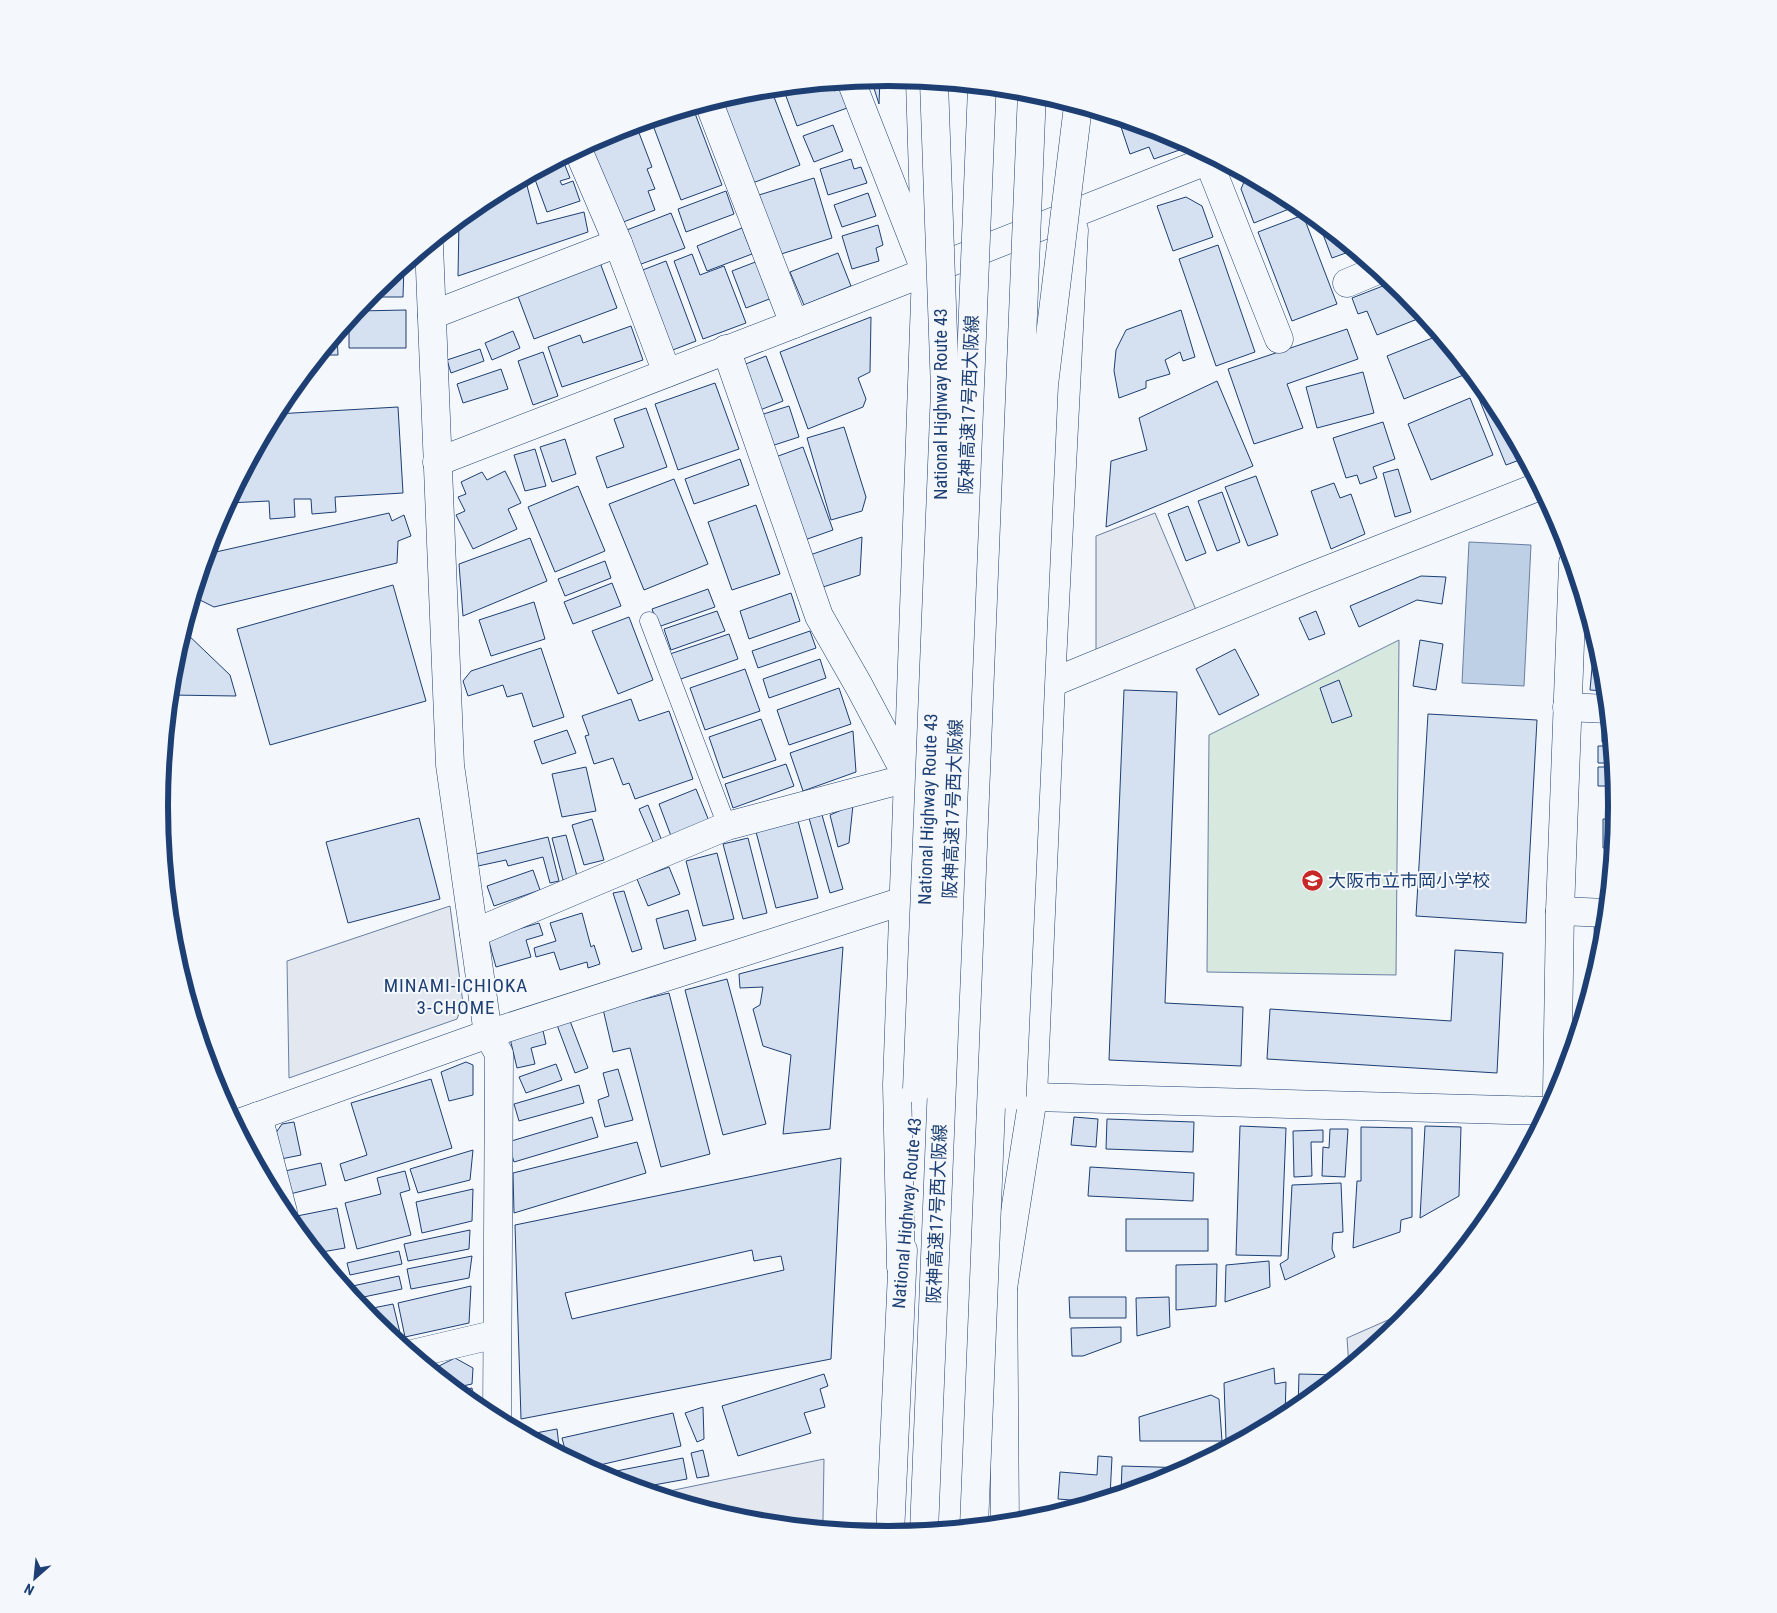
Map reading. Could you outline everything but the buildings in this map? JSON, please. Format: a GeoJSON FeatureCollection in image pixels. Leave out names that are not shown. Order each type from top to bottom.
{"type":"FeatureCollection","features":[{"type":"Feature","properties":{"kind":"main road"},"geometry":{"type":"LineString","coordinates":[[854,87],[926,272]]}},
{"type":"Feature","properties":{"kind":"main road"},"geometry":{"type":"LineString","coordinates":[[901,1267],[897,1085],[926,272],[920,87]]}},
{"type":"Feature","properties":{"kind":"main road","name":"National Highway Route 43"},"geometry":{"type":"LineString","coordinates":[[890,1527],[901,1267],[918,1089],[945,390],[934,88]]}},
{"type":"Feature","properties":{"kind":"main road","name":"阪神高速17号西大阪線"},"geometry":{"type":"LineString","coordinates":[[924,1525],[982,92]]}},
{"type":"Feature","properties":{"kind":"main road"},"geometry":{"type":"LineString","coordinates":[[974,1522],[1032,101]]}},
{"type":"Feature","properties":{"kind":"main road"},"geometry":{"type":"LineString","coordinates":[[711,109],[794,324]]}},
{"type":"Feature","properties":{"kind":"main road"},"geometry":{"type":"LineString","coordinates":[[1022,1096],[1044,385],[1077,112]]}},
{"type":"Feature","properties":{"kind":"main road"},"geometry":{"type":"LineString","coordinates":[[1005,1517],[1003,1288],[1022,1096],[1051,683],[1075,212],[1087,115]]}},
{"type":"Feature","properties":{"kind":"main road"},"geometry":{"type":"LineString","coordinates":[[581,156],[618,243],[667,372]]}},
{"type":"Feature","properties":{"kind":"main road"},"geometry":{"type":"LineString","coordinates":[[437,462],[794,324],[1206,161]]}},
{"type":"Feature","properties":{"kind":"main road"},"geometry":{"type":"LineString","coordinates":[[1213,164],[1279,339]]}},
{"type":"Feature","properties":{"kind":"main road"},"geometry":{"type":"LineString","coordinates":[[432,315],[618,243]]}},
{"type":"Feature","properties":{"kind":"main road"},"geometry":{"type":"LineString","coordinates":[[429,252],[450,765],[488,1034],[499,1054],[497,1411]]}},
{"type":"Feature","properties":{"kind":"main road"},"geometry":{"type":"LineString","coordinates":[[1347,283],[1371,273]]}},
{"type":"Feature","properties":{"kind":"main road"},"geometry":{"type":"LineString","coordinates":[[726,350],[819,616],[908,778]]}},
{"type":"Feature","properties":{"kind":"main road"},"geometry":{"type":"LineString","coordinates":[[1051,683],[1307,578],[1534,488]]}},
{"type":"Feature","properties":{"kind":"main road"},"geometry":{"type":"LineString","coordinates":[[1557,1073],[1560,911],[1572,580]]}},
{"type":"Feature","properties":{"kind":"main road"},"geometry":{"type":"LineString","coordinates":[[1567,707],[1602,709]]}},
{"type":"Feature","properties":{"kind":"main road"},"geometry":{"type":"LineString","coordinates":[[474,933],[727,826],[908,778]]}},
{"type":"Feature","properties":{"kind":"main road"},"geometry":{"type":"LineString","coordinates":[[266,1169],[247,1120],[488,1034],[903,901]]}},
{"type":"Feature","properties":{"kind":"main road"},"geometry":{"type":"LineString","coordinates":[[1560,911],[1601,913]]}},
{"type":"Feature","properties":{"kind":"main road"},"geometry":{"type":"LineString","coordinates":[[1022,1096],[1541,1111]]}},
{"type":"Feature","properties":{"kind":"main road"},"geometry":{"type":"LineString","coordinates":[[419,1352],[498,1334]]}},
{"type":"Feature","properties":{"kind":"lane"},"geometry":{"type":"LineString","coordinates":[[648,621],[727,826]]}},
{"type":"Feature","properties":{"kind":"shaded area"},"geometry":{"type":"Polygon","coordinates":[[[1155,513],[1196,610],[1096,650],[1096,536],[1155,513]]]}},
{"type":"Feature","properties":{"kind":"shaded area"},"geometry":{"type":"Polygon","coordinates":[[[1399,640],[1396,975],[1207,972],[1209,735],[1399,640]]]}},
{"type":"Feature","properties":{"kind":"shaded area"},"geometry":{"type":"Polygon","coordinates":[[[450,906],[463,1003],[457,1019],[289,1078],[287,961],[450,906]]]}},
{"type":"Feature","properties":{"kind":"shaded area"},"geometry":{"type":"Polygon","coordinates":[[[1399,1315],[1349,1360],[1347,1338],[1399,1315]]]}},
{"type":"Feature","properties":{"kind":"shaded area"},"geometry":{"type":"Polygon","coordinates":[[[824,1459],[823,1520],[811,1522],[794,1521],[748,1513],[666,1492],[824,1459]]]}},
{"type":"Feature","properties":{"kind":"water"},"geometry":{"type":"Polygon","coordinates":[[[1469,542],[1531,545],[1524,686],[1462,683],[1469,542]]]}},
{"type":"Feature","properties":{"kind":"place","name":"大阪市立市岡小学校"},"geometry":{"type":"Point","coordinates":[1312,881]}},
{"type":"Feature","properties":{"kind":"district","name":"MINAMI-ICHIOKA 3-CHOME"},"geometry":{"type":"Point","coordinates":[456,996]}}]}
